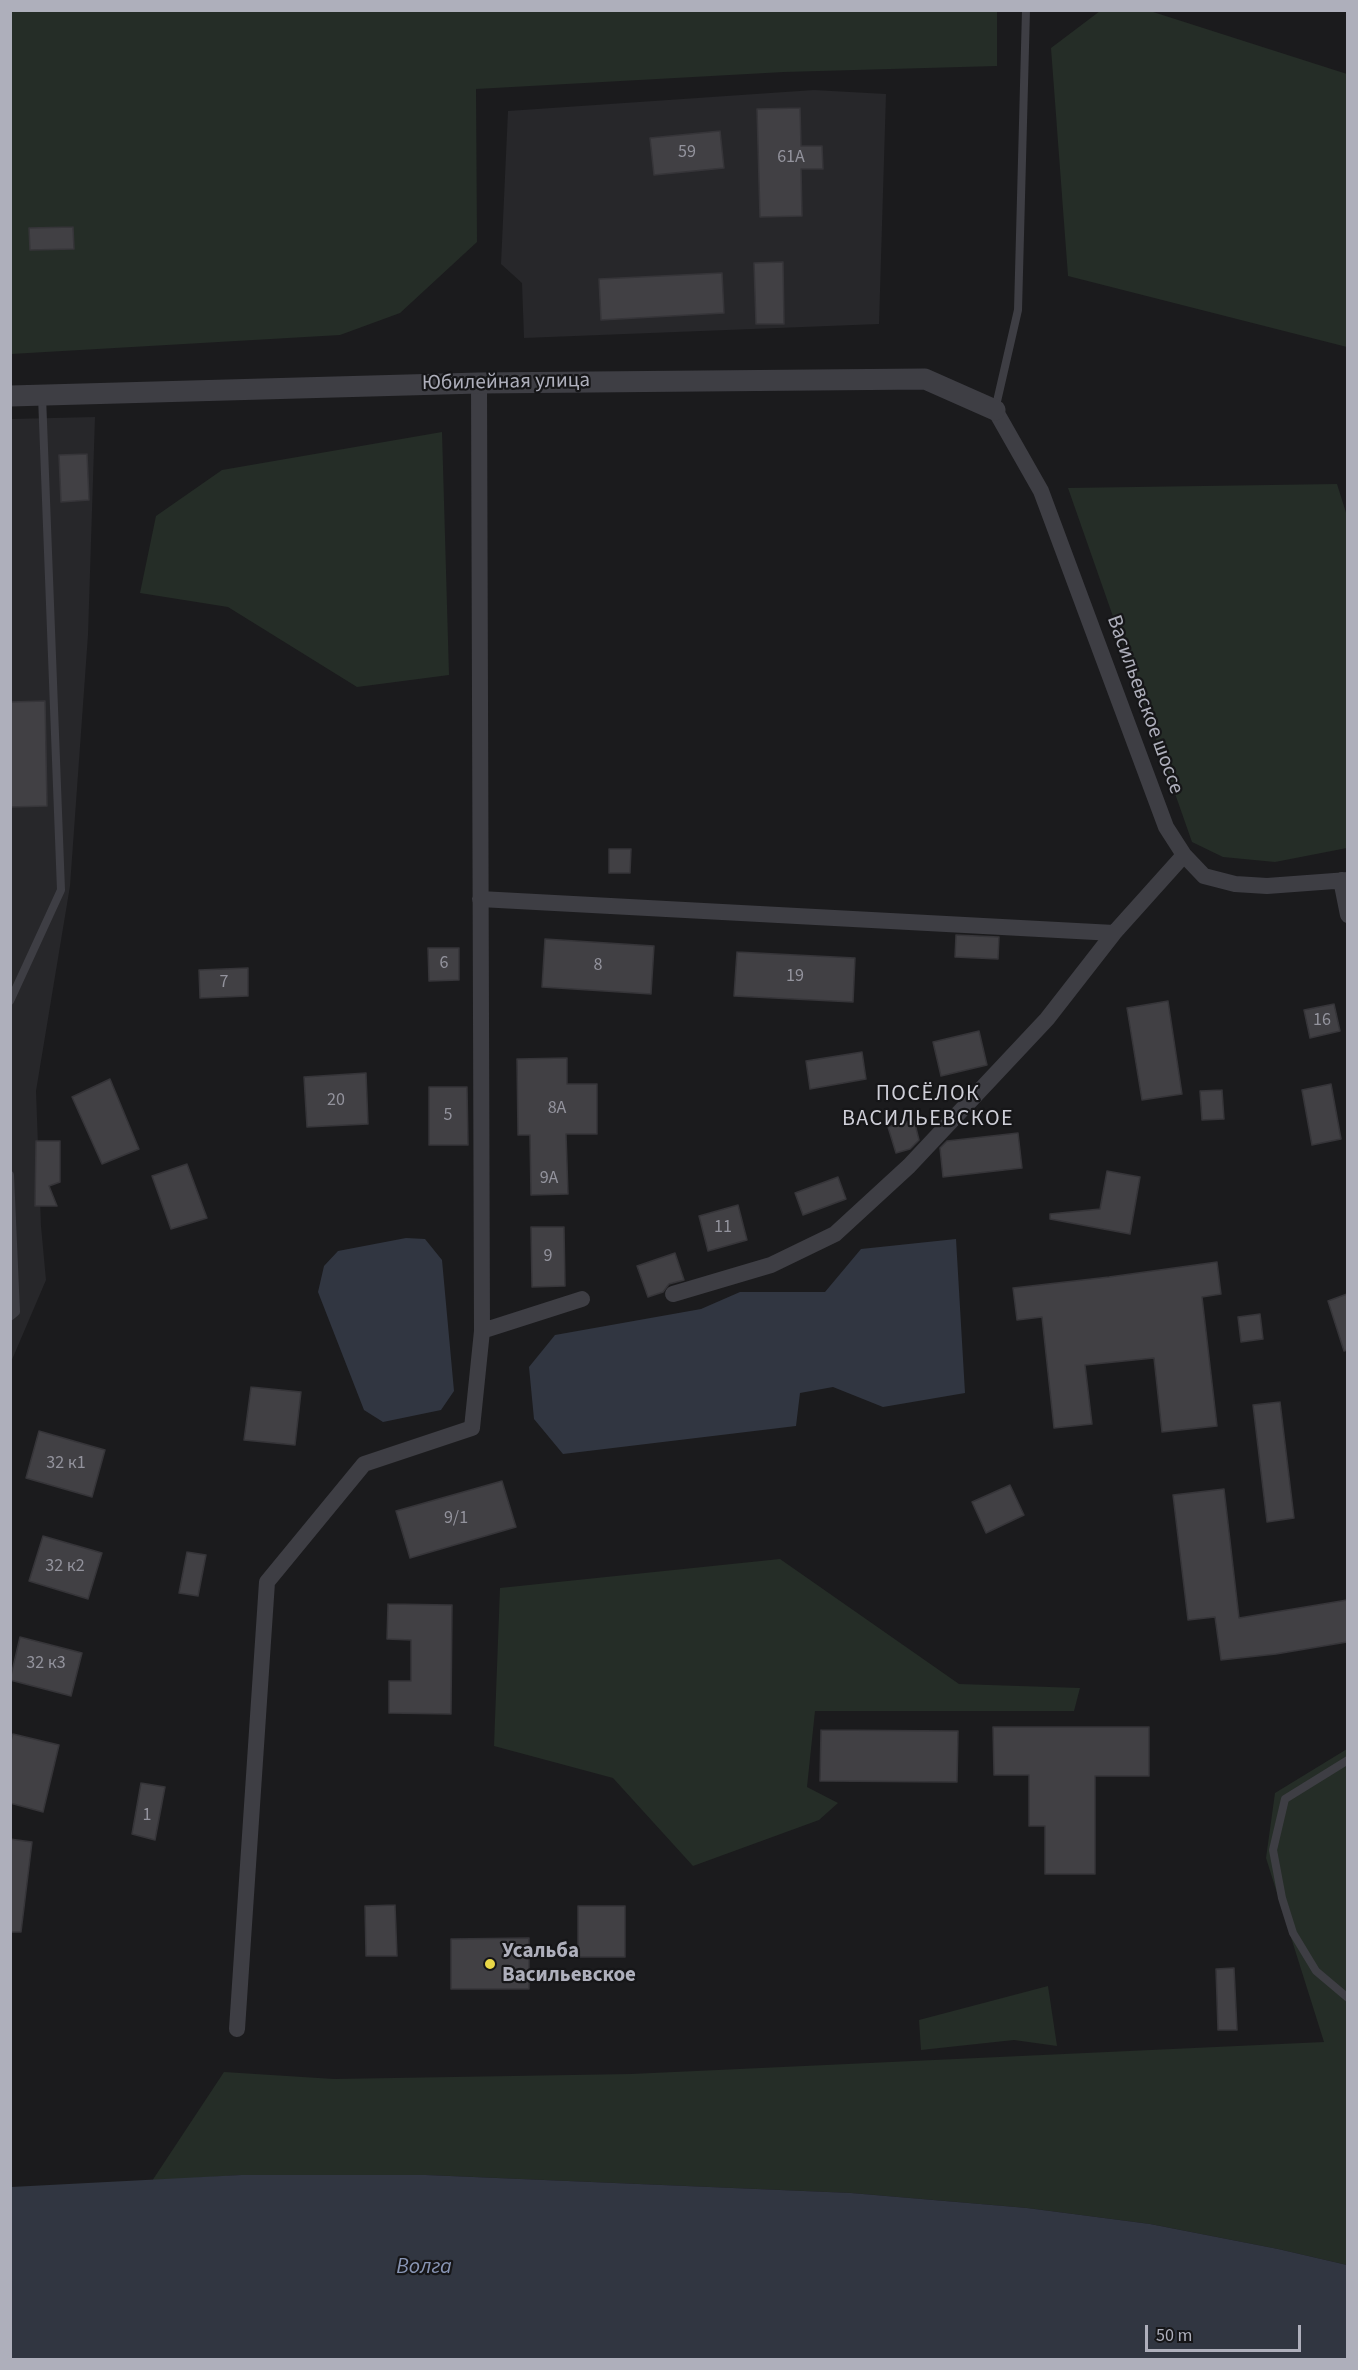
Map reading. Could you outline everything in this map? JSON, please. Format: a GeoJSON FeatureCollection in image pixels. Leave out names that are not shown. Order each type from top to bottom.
{"type":"FeatureCollection","features":[{"type":"Feature","properties":{"kind":"street","name":"Юбилейная улица"},"geometry":{"type":"LineString","coordinates":[[10,396],[479,383],[925,380],[994,410]]}},
{"type":"Feature","properties":{"kind":"street"},"geometry":{"type":"LineString","coordinates":[[237,2029],[267,1582],[364,1464],[472,1428],[482,1331],[479,383]]}},
{"type":"Feature","properties":{"kind":"street","name":"Васильевское шоссе"},"geometry":{"type":"LineString","coordinates":[[994,410],[1041,491],[1166,827],[1184,855],[1204,876],[1235,884],[1267,886],[1344,880]]}},
{"type":"Feature","properties":{"kind":"street"},"geometry":{"type":"LineString","coordinates":[[673,1294],[771,1265],[835,1233],[909,1166],[1047,1019],[1114,933],[1184,855]]}},
{"type":"Feature","properties":{"kind":"street"},"geometry":{"type":"LineString","coordinates":[[1344,880],[1347,915]]}},
{"type":"Feature","properties":{"kind":"street"},"geometry":{"type":"LineString","coordinates":[[480,899],[1114,933]]}},
{"type":"Feature","properties":{"kind":"street"},"geometry":{"type":"LineString","coordinates":[[482,1331],[582,1299]]}},
{"type":"Feature","properties":{"kind":"lane"},"geometry":{"type":"LineString","coordinates":[[994,410],[1018,310],[1026,10]]}},
{"type":"Feature","properties":{"kind":"lane"},"geometry":{"type":"LineString","coordinates":[[10,1001],[61,890],[42,396]]}},
{"type":"Feature","properties":{"kind":"lane"},"geometry":{"type":"LineString","coordinates":[[10,1175],[16,1312],[10,1317]]}},
{"type":"Feature","properties":{"kind":"lane"},"geometry":{"type":"LineString","coordinates":[[1347,1760],[1285,1798],[1273,1850],[1282,1898],[1293,1934],[1316,1971],[1347,1998]]}},
{"type":"Feature","properties":{"kind":"shaded area"},"geometry":{"type":"Polygon","coordinates":[[[11,11],[997,11],[997,66],[784,72],[476,89],[477,242],[400,313],[340,335],[11,354],[11,11]]]}},
{"type":"Feature","properties":{"kind":"shaded area"},"geometry":{"type":"Polygon","coordinates":[[[1100,11],[1150,11],[1347,74],[1347,347],[1068,276],[1051,48],[1100,11]]]}},
{"type":"Feature","properties":{"kind":"shaded area"},"geometry":{"type":"Polygon","coordinates":[[[814,90],[886,94],[879,324],[524,338],[522,283],[501,264],[508,111],[814,90]]]}},
{"type":"Feature","properties":{"kind":"shaded area"},"geometry":{"type":"Polygon","coordinates":[[[95,417],[88,635],[70,886],[36,1091],[41,1226],[46,1280],[11,1362],[11,419],[95,417]]]}},
{"type":"Feature","properties":{"kind":"shaded area"},"geometry":{"type":"Polygon","coordinates":[[[442,432],[449,675],[357,687],[228,607],[140,593],[156,516],[222,470],[442,432]]]}},
{"type":"Feature","properties":{"kind":"shaded area"},"geometry":{"type":"Polygon","coordinates":[[[1337,484],[1348,519],[1347,848],[1275,862],[1223,857],[1192,842],[1068,488],[1337,484]]]}},
{"type":"Feature","properties":{"kind":"shaded area"},"geometry":{"type":"Polygon","coordinates":[[[780,1559],[959,1684],[1080,1688],[1074,1711],[815,1711],[807,1787],[838,1803],[819,1820],[693,1866],[613,1778],[494,1746],[500,1588],[780,1559]]]}},
{"type":"Feature","properties":{"kind":"shaded area"},"geometry":{"type":"Polygon","coordinates":[[[1347,1749],[1347,2265],[1150,2224],[1027,2208],[851,2193],[426,2175],[241,2175],[152,2181],[224,2072],[334,2079],[631,2074],[1324,2042],[1266,1858],[1275,1793],[1347,1749]]]}},
{"type":"Feature","properties":{"kind":"shaded area"},"geometry":{"type":"Polygon","coordinates":[[[1048,1986],[1057,2046],[1014,2040],[921,2050],[919,2020],[1048,1986]]]}},
{"type":"Feature","properties":{"kind":"water"},"geometry":{"type":"Polygon","coordinates":[[[406,1238],[425,1239],[442,1260],[454,1391],[441,1410],[383,1422],[364,1410],[318,1292],[324,1266],[338,1251],[406,1238]]]}},
{"type":"Feature","properties":{"kind":"water"},"geometry":{"type":"Polygon","coordinates":[[[956,1239],[965,1393],[883,1407],[833,1387],[800,1393],[796,1426],[563,1454],[534,1419],[529,1367],[555,1335],[701,1309],[740,1292],[825,1292],[861,1249],[956,1239]]]}},
{"type":"Feature","properties":{"kind":"water","name":"Волга"},"geometry":{"type":"Polygon","coordinates":[[[241,2175],[426,2175],[851,2193],[1027,2208],[1150,2224],[1347,2265],[1347,2359],[11,2359],[11,2187],[241,2175]]]}},
{"type":"Feature","properties":{"kind":"building"},"geometry":{"type":"Polygon","coordinates":[[[800,108],[801,146],[822,146],[823,169],[801,169],[802,216],[760,217],[757,109],[800,108]]]}},
{"type":"Feature","properties":{"kind":"building"},"geometry":{"type":"Polygon","coordinates":[[[720,131],[724,168],[654,175],[650,138],[720,131]]]}},
{"type":"Feature","properties":{"kind":"building"},"geometry":{"type":"Polygon","coordinates":[[[73,227],[74,249],[30,250],[29,228],[73,227]]]}},
{"type":"Feature","properties":{"kind":"building"},"geometry":{"type":"Polygon","coordinates":[[[783,262],[784,324],[756,324],[754,263],[783,262]]]}},
{"type":"Feature","properties":{"kind":"building"},"geometry":{"type":"Polygon","coordinates":[[[722,273],[724,313],[601,320],[599,279],[722,273]]]}},
{"type":"Feature","properties":{"kind":"building"},"geometry":{"type":"Polygon","coordinates":[[[87,454],[89,500],[61,502],[59,455],[87,454]]]}},
{"type":"Feature","properties":{"kind":"building"},"geometry":{"type":"Polygon","coordinates":[[[45,701],[47,806],[10,807],[10,702],[45,701]]]}},
{"type":"Feature","properties":{"kind":"building"},"geometry":{"type":"Polygon","coordinates":[[[609,849],[631,849],[630,873],[609,873],[609,849]]]}},
{"type":"Feature","properties":{"kind":"building"},"geometry":{"type":"Polygon","coordinates":[[[956,935],[999,937],[998,959],[955,957],[956,935]]]}},
{"type":"Feature","properties":{"kind":"building"},"geometry":{"type":"Polygon","coordinates":[[[545,939],[654,946],[651,994],[542,987],[545,939]]]}},
{"type":"Feature","properties":{"kind":"building"},"geometry":{"type":"Polygon","coordinates":[[[428,948],[459,948],[459,980],[429,981],[428,948]]]}},
{"type":"Feature","properties":{"kind":"building"},"geometry":{"type":"Polygon","coordinates":[[[737,952],[855,958],[853,1002],[734,996],[737,952]]]}},
{"type":"Feature","properties":{"kind":"building"},"geometry":{"type":"Polygon","coordinates":[[[248,968],[248,996],[200,998],[199,970],[248,968]]]}},
{"type":"Feature","properties":{"kind":"building"},"geometry":{"type":"Polygon","coordinates":[[[1168,1001],[1182,1094],[1142,1100],[1127,1008],[1168,1001]]]}},
{"type":"Feature","properties":{"kind":"building"},"geometry":{"type":"Polygon","coordinates":[[[1334,1004],[1340,1031],[1310,1038],[1304,1010],[1334,1004]]]}},
{"type":"Feature","properties":{"kind":"building"},"geometry":{"type":"Polygon","coordinates":[[[979,1031],[987,1065],[941,1076],[933,1042],[979,1031]]]}},
{"type":"Feature","properties":{"kind":"building"},"geometry":{"type":"Polygon","coordinates":[[[862,1052],[866,1079],[810,1089],[806,1061],[862,1052]]]}},
{"type":"Feature","properties":{"kind":"building"},"geometry":{"type":"Polygon","coordinates":[[[567,1058],[567,1084],[597,1084],[597,1134],[566,1134],[568,1194],[531,1195],[530,1135],[518,1135],[517,1059],[567,1058]]]}},
{"type":"Feature","properties":{"kind":"building"},"geometry":{"type":"Polygon","coordinates":[[[366,1073],[368,1124],[307,1127],[304,1077],[366,1073]]]}},
{"type":"Feature","properties":{"kind":"building"},"geometry":{"type":"Polygon","coordinates":[[[110,1079],[139,1149],[102,1164],[72,1097],[110,1079]]]}},
{"type":"Feature","properties":{"kind":"building"},"geometry":{"type":"Polygon","coordinates":[[[1331,1084],[1341,1139],[1312,1145],[1302,1090],[1331,1084]]]}},
{"type":"Feature","properties":{"kind":"building"},"geometry":{"type":"Polygon","coordinates":[[[429,1087],[467,1087],[468,1145],[429,1145],[429,1087]]]}},
{"type":"Feature","properties":{"kind":"building"},"geometry":{"type":"Polygon","coordinates":[[[1222,1090],[1224,1119],[1202,1120],[1200,1091],[1222,1090]]]}},
{"type":"Feature","properties":{"kind":"building"},"geometry":{"type":"Polygon","coordinates":[[[914,1120],[919,1140],[910,1149],[896,1153],[888,1127],[914,1120]]]}},
{"type":"Feature","properties":{"kind":"building"},"geometry":{"type":"Polygon","coordinates":[[[1018,1133],[1022,1168],[943,1177],[940,1148],[947,1141],[1018,1133]]]}},
{"type":"Feature","properties":{"kind":"building"},"geometry":{"type":"Polygon","coordinates":[[[36,1141],[60,1141],[60,1182],[49,1186],[57,1206],[35,1206],[36,1141]]]}},
{"type":"Feature","properties":{"kind":"building"},"geometry":{"type":"Polygon","coordinates":[[[187,1164],[207,1218],[171,1229],[152,1176],[187,1164]]]}},
{"type":"Feature","properties":{"kind":"building"},"geometry":{"type":"Polygon","coordinates":[[[1107,1171],[1140,1177],[1130,1234],[1050,1219],[1050,1214],[1100,1209],[1107,1171]]]}},
{"type":"Feature","properties":{"kind":"building"},"geometry":{"type":"Polygon","coordinates":[[[838,1177],[846,1199],[803,1215],[795,1193],[838,1177]]]}},
{"type":"Feature","properties":{"kind":"building"},"geometry":{"type":"Polygon","coordinates":[[[738,1205],[747,1240],[708,1251],[699,1216],[738,1205]]]}},
{"type":"Feature","properties":{"kind":"building"},"geometry":{"type":"Polygon","coordinates":[[[531,1227],[564,1227],[565,1286],[532,1287],[531,1227]]]}},
{"type":"Feature","properties":{"kind":"building"},"geometry":{"type":"Polygon","coordinates":[[[675,1253],[684,1280],[669,1284],[663,1292],[648,1297],[637,1266],[675,1253]]]}},
{"type":"Feature","properties":{"kind":"building"},"geometry":{"type":"Polygon","coordinates":[[[1217,1262],[1221,1294],[1202,1297],[1217,1426],[1162,1432],[1154,1358],[1085,1365],[1092,1424],[1054,1428],[1042,1317],[1017,1320],[1013,1288],[1217,1262]]]}},
{"type":"Feature","properties":{"kind":"building"},"geometry":{"type":"Polygon","coordinates":[[[1347,1294],[1347,1350],[1344,1351],[1328,1301],[1347,1294]]]}},
{"type":"Feature","properties":{"kind":"building"},"geometry":{"type":"Polygon","coordinates":[[[1260,1314],[1263,1339],[1241,1342],[1238,1317],[1260,1314]]]}},
{"type":"Feature","properties":{"kind":"building"},"geometry":{"type":"Polygon","coordinates":[[[251,1387],[301,1392],[295,1445],[244,1440],[251,1387]]]}},
{"type":"Feature","properties":{"kind":"building"},"geometry":{"type":"Polygon","coordinates":[[[1280,1402],[1294,1518],[1267,1522],[1253,1405],[1280,1402]]]}},
{"type":"Feature","properties":{"kind":"building"},"geometry":{"type":"Polygon","coordinates":[[[39,1431],[105,1450],[92,1497],[26,1478],[39,1431]]]}},
{"type":"Feature","properties":{"kind":"building"},"geometry":{"type":"Polygon","coordinates":[[[502,1481],[516,1527],[410,1558],[396,1511],[502,1481]]]}},
{"type":"Feature","properties":{"kind":"building"},"geometry":{"type":"Polygon","coordinates":[[[1010,1485],[1024,1515],[986,1533],[972,1502],[1010,1485]]]}},
{"type":"Feature","properties":{"kind":"building"},"geometry":{"type":"Polygon","coordinates":[[[1224,1489],[1239,1618],[1347,1600],[1347,1642],[1276,1654],[1221,1660],[1215,1617],[1188,1620],[1173,1495],[1224,1489]]]}},
{"type":"Feature","properties":{"kind":"building"},"geometry":{"type":"Polygon","coordinates":[[[43,1536],[102,1553],[88,1599],[29,1581],[43,1536]]]}},
{"type":"Feature","properties":{"kind":"building"},"geometry":{"type":"Polygon","coordinates":[[[187,1552],[206,1555],[198,1596],[179,1593],[187,1552]]]}},
{"type":"Feature","properties":{"kind":"building"},"geometry":{"type":"Polygon","coordinates":[[[388,1604],[452,1605],[451,1714],[389,1713],[389,1681],[411,1681],[411,1640],[387,1639],[388,1604]]]}},
{"type":"Feature","properties":{"kind":"building"},"geometry":{"type":"Polygon","coordinates":[[[20,1637],[82,1653],[71,1696],[10,1680],[20,1637]]]}},
{"type":"Feature","properties":{"kind":"building"},"geometry":{"type":"Polygon","coordinates":[[[993,1727],[1149,1727],[1149,1776],[1095,1776],[1095,1874],[1045,1874],[1045,1826],[1029,1826],[1029,1775],[994,1775],[993,1727]]]}},
{"type":"Feature","properties":{"kind":"building"},"geometry":{"type":"Polygon","coordinates":[[[821,1730],[958,1731],[957,1782],[820,1781],[821,1730]]]}},
{"type":"Feature","properties":{"kind":"building"},"geometry":{"type":"Polygon","coordinates":[[[13,1734],[59,1745],[43,1812],[10,1803],[10,1743],[13,1734]]]}},
{"type":"Feature","properties":{"kind":"building"},"geometry":{"type":"Polygon","coordinates":[[[141,1783],[165,1787],[155,1840],[132,1834],[141,1783]]]}},
{"type":"Feature","properties":{"kind":"building"},"geometry":{"type":"Polygon","coordinates":[[[10,1839],[32,1842],[21,1932],[10,1932],[10,1839]]]}},
{"type":"Feature","properties":{"kind":"building"},"geometry":{"type":"Polygon","coordinates":[[[395,1905],[397,1956],[366,1956],[365,1906],[395,1905]]]}},
{"type":"Feature","properties":{"kind":"building"},"geometry":{"type":"Polygon","coordinates":[[[578,1906],[625,1906],[625,1957],[578,1957],[578,1906]]]}},
{"type":"Feature","properties":{"kind":"building","name":"Усальба Васильевское"},"geometry":{"type":"Polygon","coordinates":[[[529,1938],[529,1989],[451,1989],[451,1939],[529,1938]]]}},
{"type":"Feature","properties":{"kind":"building"},"geometry":{"type":"Polygon","coordinates":[[[1234,1968],[1237,2030],[1218,2030],[1216,1969],[1234,1968]]]}},
{"type":"Feature","properties":{"kind":"place","name":"Усальба Васильевское"},"geometry":{"type":"Point","coordinates":[490,1964]}},
{"type":"Feature","properties":{"kind":"district","name":"ПОСЁЛОК ВАСИЛЬЕВСКОЕ"},"geometry":{"type":"Point","coordinates":[928,1108]}}]}
